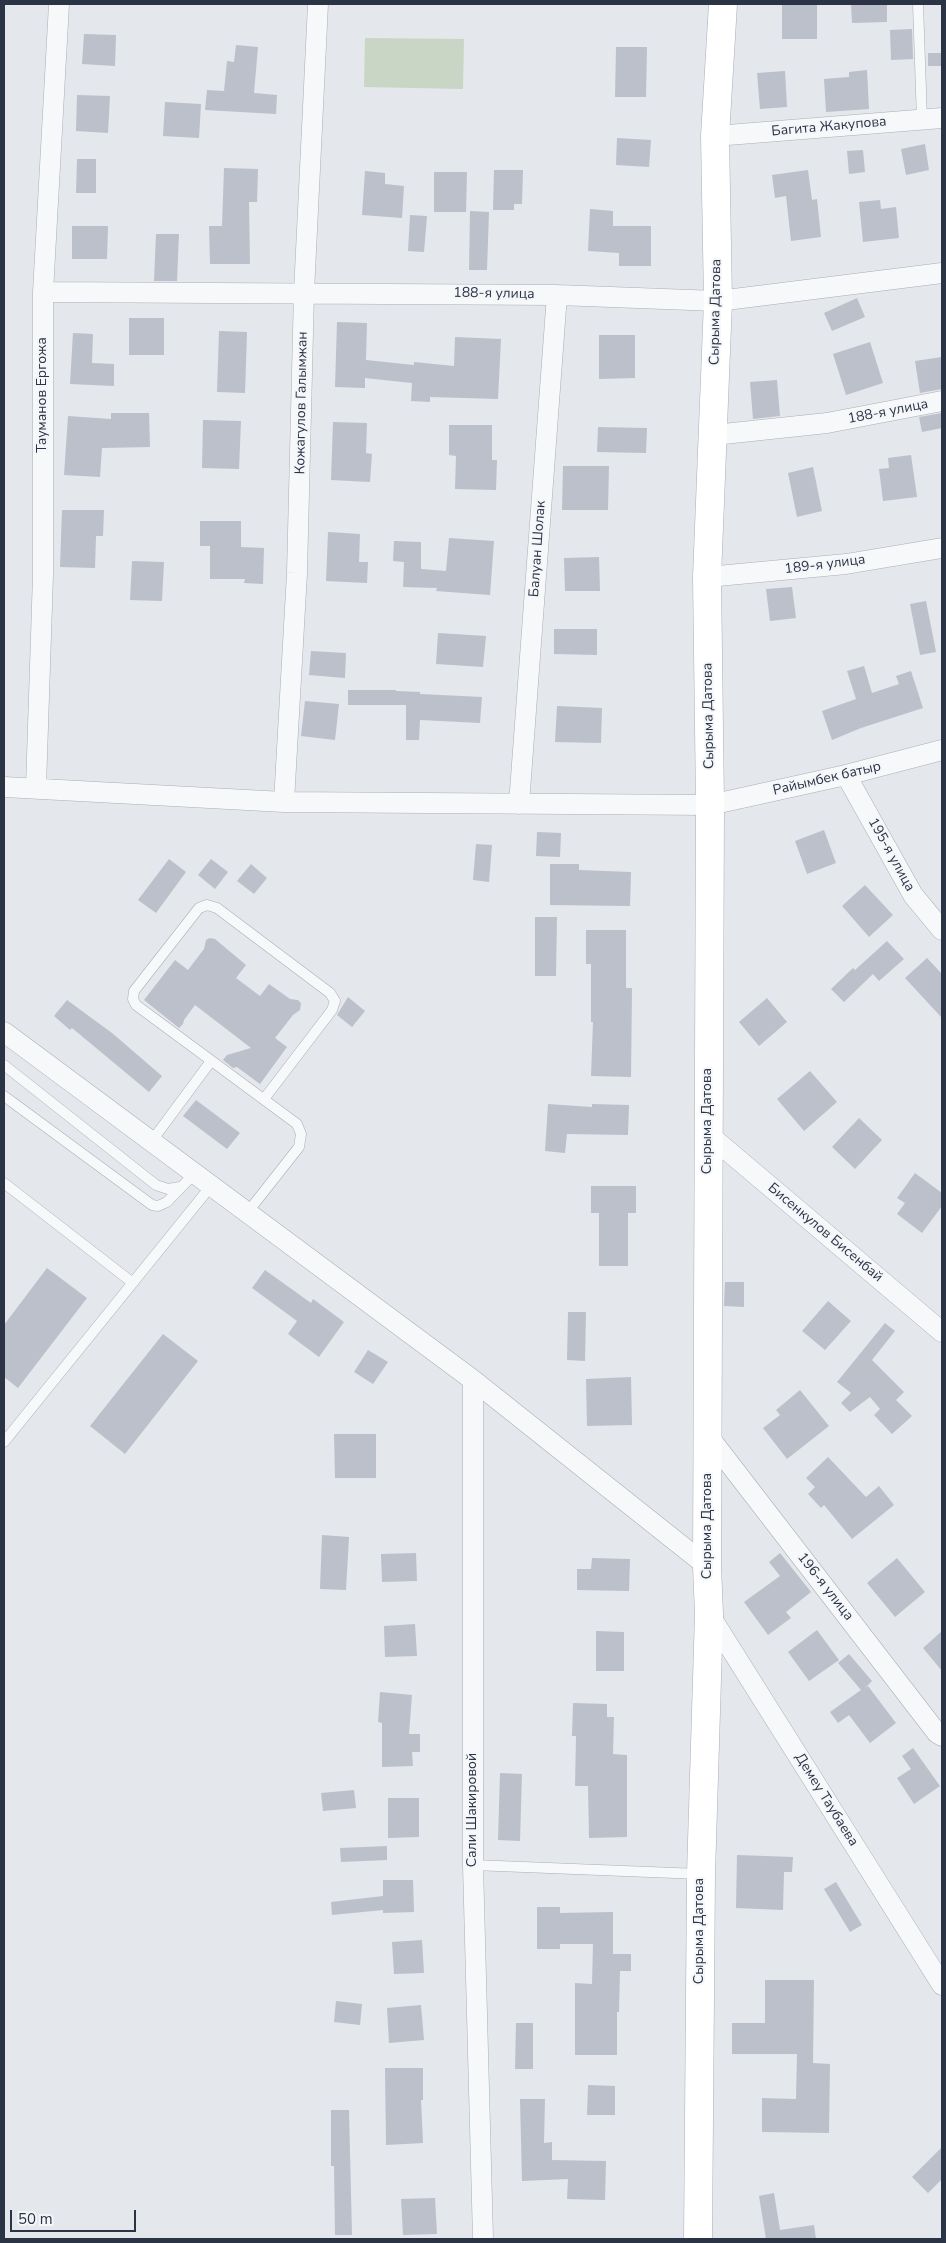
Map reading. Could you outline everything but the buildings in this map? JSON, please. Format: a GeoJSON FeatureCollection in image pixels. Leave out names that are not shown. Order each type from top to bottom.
{"type":"FeatureCollection","features":[{"type":"Feature","properties":{"kind":"street","name":"Тауманов Ергожа"},"geometry":{"type":"LineString","coordinates":[[36,787],[43,575],[43,292],[58,4]]}},
{"type":"Feature","properties":{"kind":"street","name":"Кожагулов Галымжан"},"geometry":{"type":"LineString","coordinates":[[284,802],[297,573],[304,292],[318,4]]}},
{"type":"Feature","properties":{"kind":"street","name":"Сырыма Датова"},"geometry":{"type":"LineString","coordinates":[[698,2239],[701,1874],[709,1614],[707,1566],[710,805],[707,577],[718,301],[715,136],[723,4]]}},
{"type":"Feature","properties":{"kind":"street","name":"Багита Жакупова"},"geometry":{"type":"LineString","coordinates":[[715,136],[942,118]]}},
{"type":"Feature","properties":{"kind":"street","name":"188-я улица"},"geometry":{"type":"LineString","coordinates":[[43,292],[125,294],[304,292],[557,295],[718,301],[942,272]]}},
{"type":"Feature","properties":{"kind":"street","name":"Балуан Шолак"},"geometry":{"type":"LineString","coordinates":[[519,804],[557,295]]}},
{"type":"Feature","properties":{"kind":"street","name":"188-я улица"},"geometry":{"type":"LineString","coordinates":[[714,435],[827,424],[942,401]]}},
{"type":"Feature","properties":{"kind":"street","name":"189-я улица"},"geometry":{"type":"LineString","coordinates":[[707,577],[846,564],[942,548]]}},
{"type":"Feature","properties":{"kind":"street","name":"Райымбек батыр"},"geometry":{"type":"LineString","coordinates":[[4,787],[36,787],[284,802],[710,805],[846,775],[942,750]]}},
{"type":"Feature","properties":{"kind":"street","name":"195-я улица"},"geometry":{"type":"LineString","coordinates":[[846,775],[913,895],[942,930]]}},
{"type":"Feature","properties":{"kind":"street"},"geometry":{"type":"LineString","coordinates":[[4,1032],[151,1142],[187,1180],[211,1186],[473,1380],[707,1566]]}},
{"type":"Feature","properties":{"kind":"street","name":"Бисенкулов Бисенбай"},"geometry":{"type":"LineString","coordinates":[[708,1134],[942,1332]]}},
{"type":"Feature","properties":{"kind":"street","name":"Сали Шакировой"},"geometry":{"type":"LineString","coordinates":[[473,1380],[473,1865],[483,2239]]}},
{"type":"Feature","properties":{"kind":"street","name":"196-я улица"},"geometry":{"type":"LineString","coordinates":[[709,1437],[937,1733],[942,1736]]}},
{"type":"Feature","properties":{"kind":"street","name":"Демеу Таубаева"},"geometry":{"type":"LineString","coordinates":[[709,1614],[942,1985]]}},
{"type":"Feature","properties":{"kind":"lane"},"geometry":{"type":"LineString","coordinates":[[918,4],[922,120]]}},
{"type":"Feature","properties":{"kind":"lane"},"geometry":{"type":"LineString","coordinates":[[247,1213],[299,1147],[300,1134],[297,1124],[264,1100],[211,1061],[136,1005],[133,999],[134,991],[199,908],[207,905],[216,908],[323,987],[335,1001],[332,1010],[264,1100]]}},
{"type":"Feature","properties":{"kind":"lane"},"geometry":{"type":"LineString","coordinates":[[151,1142],[211,1061]]}},
{"type":"Feature","properties":{"kind":"lane"},"geometry":{"type":"LineString","coordinates":[[4,1065],[156,1185],[168,1189],[187,1180]]}},
{"type":"Feature","properties":{"kind":"lane"},"geometry":{"type":"LineString","coordinates":[[4,1096],[152,1205],[158,1206],[167,1202],[187,1180]]}},
{"type":"Feature","properties":{"kind":"lane"},"geometry":{"type":"LineString","coordinates":[[4,1183],[133,1283]]}},
{"type":"Feature","properties":{"kind":"lane"},"geometry":{"type":"LineString","coordinates":[[4,1442],[211,1186]]}},
{"type":"Feature","properties":{"kind":"lane"},"geometry":{"type":"LineString","coordinates":[[473,1865],[701,1874]]}},
{"type":"Feature","properties":{"kind":"green space"},"geometry":{"type":"Polygon","coordinates":[[[365,38],[464,39],[463,89],[364,87],[365,38]]]}}]}
